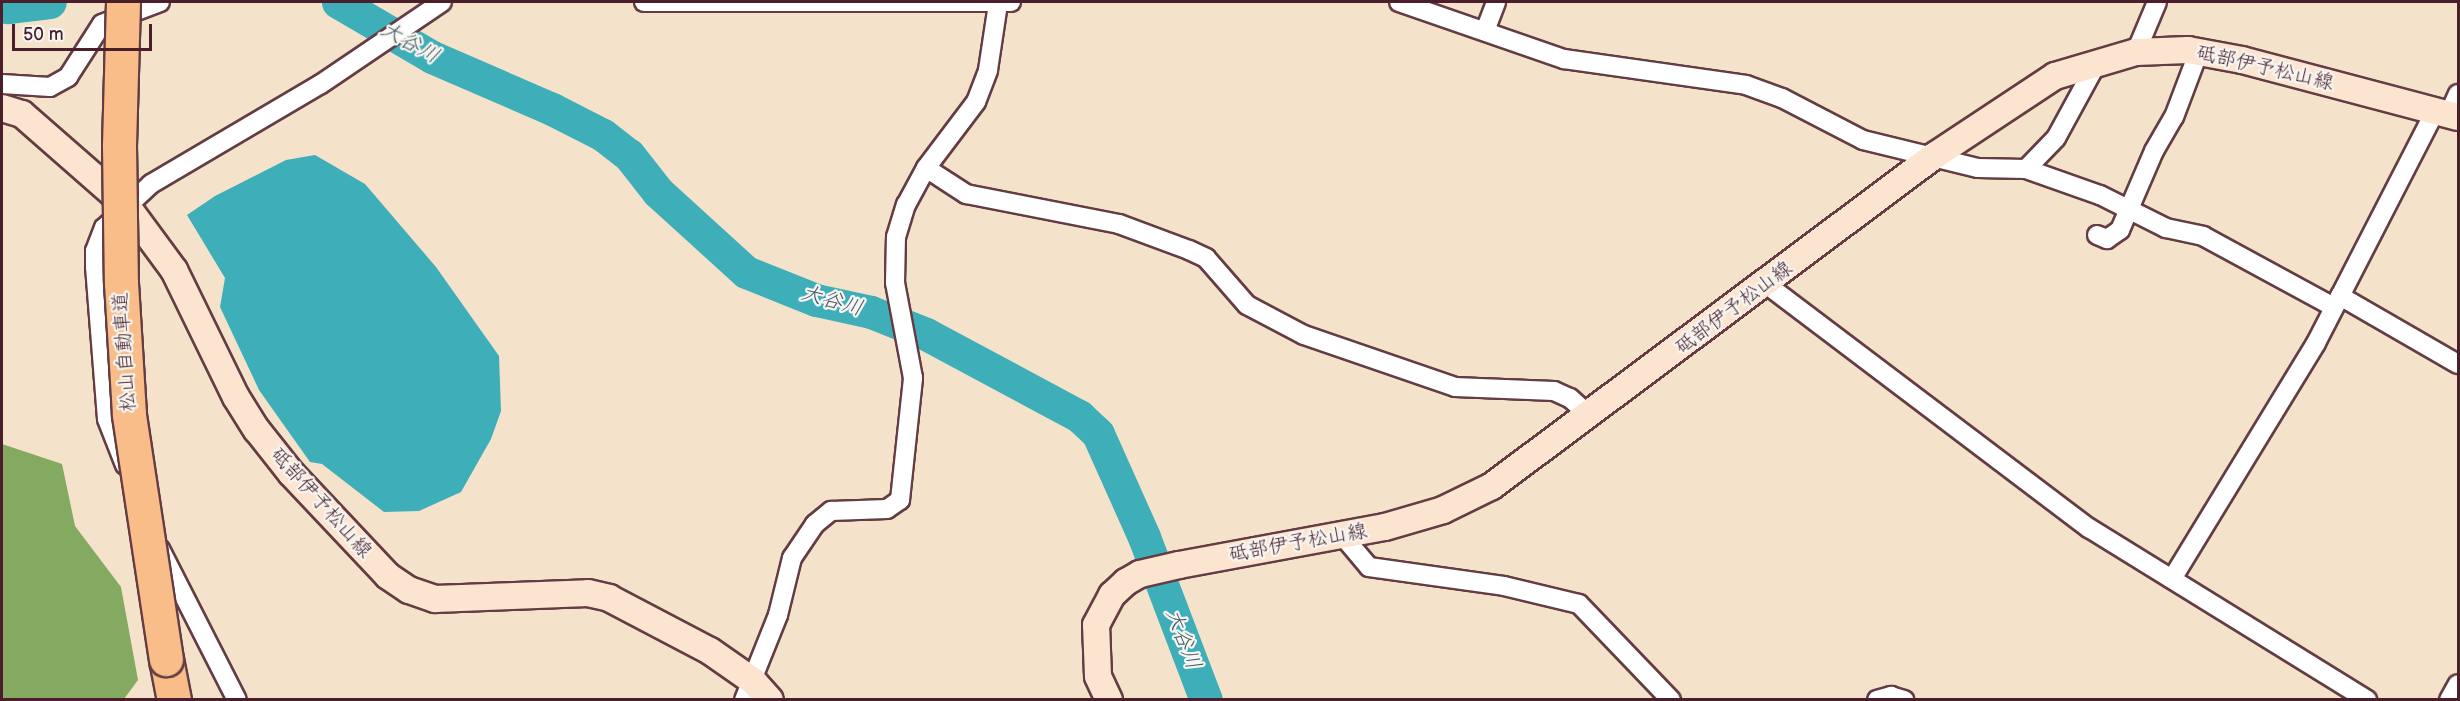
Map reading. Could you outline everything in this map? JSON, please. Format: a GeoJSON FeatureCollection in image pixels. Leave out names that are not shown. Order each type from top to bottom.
{"type":"FeatureCollection","features":[{"type":"Feature","properties":{"kind":"highway","name":"松山自動車道"},"geometry":{"type":"LineString","coordinates":[[123,2],[119,157],[128,404],[174,699]]}},
{"type":"Feature","properties":{"kind":"main road","name":"砥部伊予松山線"},"geometry":{"type":"LineString","coordinates":[[1109,699],[1098,676],[1096,625],[1112,595],[1126,582],[1140,574],[1179,565],[1342,535],[1426,515],[1469,498],[1518,470],[1934,156],[2026,92],[2055,76],[2098,61],[2136,52],[2199,51],[2450,109]]}},
{"type":"Feature","properties":{"kind":"main road","name":"砥部伊予松山線"},"geometry":{"type":"LineString","coordinates":[[2,108],[22,114],[126,206],[174,270],[236,397],[257,430],[291,473],[388,576],[410,590],[435,598],[588,593],[609,598],[711,651],[756,693]]}},
{"type":"Feature","properties":{"kind":"street"},"geometry":{"type":"LineString","coordinates":[[2,84],[50,87],[68,77],[102,24],[160,2]]}},
{"type":"Feature","properties":{"kind":"street"},"geometry":{"type":"LineString","coordinates":[[237,699],[186,606],[107,419],[95,251],[104,228],[151,184],[321,84],[442,2]]}},
{"type":"Feature","properties":{"kind":"street"},"geometry":{"type":"LineString","coordinates":[[644,2],[1005,3],[988,70],[975,102],[926,168],[906,205],[896,237],[893,261],[913,378],[900,500],[887,509],[831,511],[814,524],[792,558],[756,693]]}},
{"type":"Feature","properties":{"kind":"street"},"geometry":{"type":"LineString","coordinates":[[1400,2],[1564,59],[1746,85],[1782,98],[1863,140],[1978,168],[2026,169],[2100,195],[2166,228],[2202,236],[2458,364]]}},
{"type":"Feature","properties":{"kind":"street"},"geometry":{"type":"LineString","coordinates":[[1485,31],[1496,2]]}},
{"type":"Feature","properties":{"kind":"street"},"geometry":{"type":"LineString","coordinates":[[2136,52],[2157,2]]}},
{"type":"Feature","properties":{"kind":"street"},"geometry":{"type":"LineString","coordinates":[[2097,235],[2107,239],[2115,236],[2174,117],[2199,51]]}},
{"type":"Feature","properties":{"kind":"street"},"geometry":{"type":"LineString","coordinates":[[2026,169],[2056,138],[2098,61]]}},
{"type":"Feature","properties":{"kind":"street"},"geometry":{"type":"LineString","coordinates":[[2172,579],[2450,109]]}},
{"type":"Feature","properties":{"kind":"street"},"geometry":{"type":"LineString","coordinates":[[926,168],[966,195],[1119,224],[1189,250],[1206,258],[1247,305],[1304,335],[1455,387],[1554,391],[1570,398],[1590,416]]}},
{"type":"Feature","properties":{"kind":"street"},"geometry":{"type":"LineString","coordinates":[[1766,284],[2089,528],[2367,699]]}},
{"type":"Feature","properties":{"kind":"street"},"geometry":{"type":"LineString","coordinates":[[1342,535],[1368,567],[1504,586],[1579,604],[1671,699]]}},
{"type":"Feature","properties":{"kind":"street"},"geometry":{"type":"LineString","coordinates":[[2448,699],[2458,684]]}},
{"type":"Feature","properties":{"kind":"street"},"geometry":{"type":"LineString","coordinates":[[1877,699],[1891,696],[1904,699]]}},
{"type":"Feature","properties":{"kind":"green space"},"geometry":{"type":"Polygon","coordinates":[[[2,444],[62,464],[75,526],[121,587],[138,680],[124,699],[2,699],[2,444]]]}},
{"type":"Feature","properties":{"kind":"water"},"geometry":{"type":"Polygon","coordinates":[[[315,155],[365,184],[436,267],[499,356],[501,411],[491,439],[461,492],[419,511],[384,512],[322,464],[310,462],[259,390],[220,307],[225,278],[187,215],[215,196],[286,160],[315,155]]]}},
{"type":"Feature","properties":{"kind":"waterway","name":"大谷川"},"geometry":{"type":"LineString","coordinates":[[2,4],[8,7],[50,2]]}},
{"type":"Feature","properties":{"kind":"waterway","name":"大谷川"},"geometry":{"type":"LineString","coordinates":[[338,2],[432,57],[552,109],[603,135],[629,155],[658,192],[746,272],[816,300],[871,312],[926,334],[1079,416],[1098,434],[1144,537],[1206,700]]}}]}
